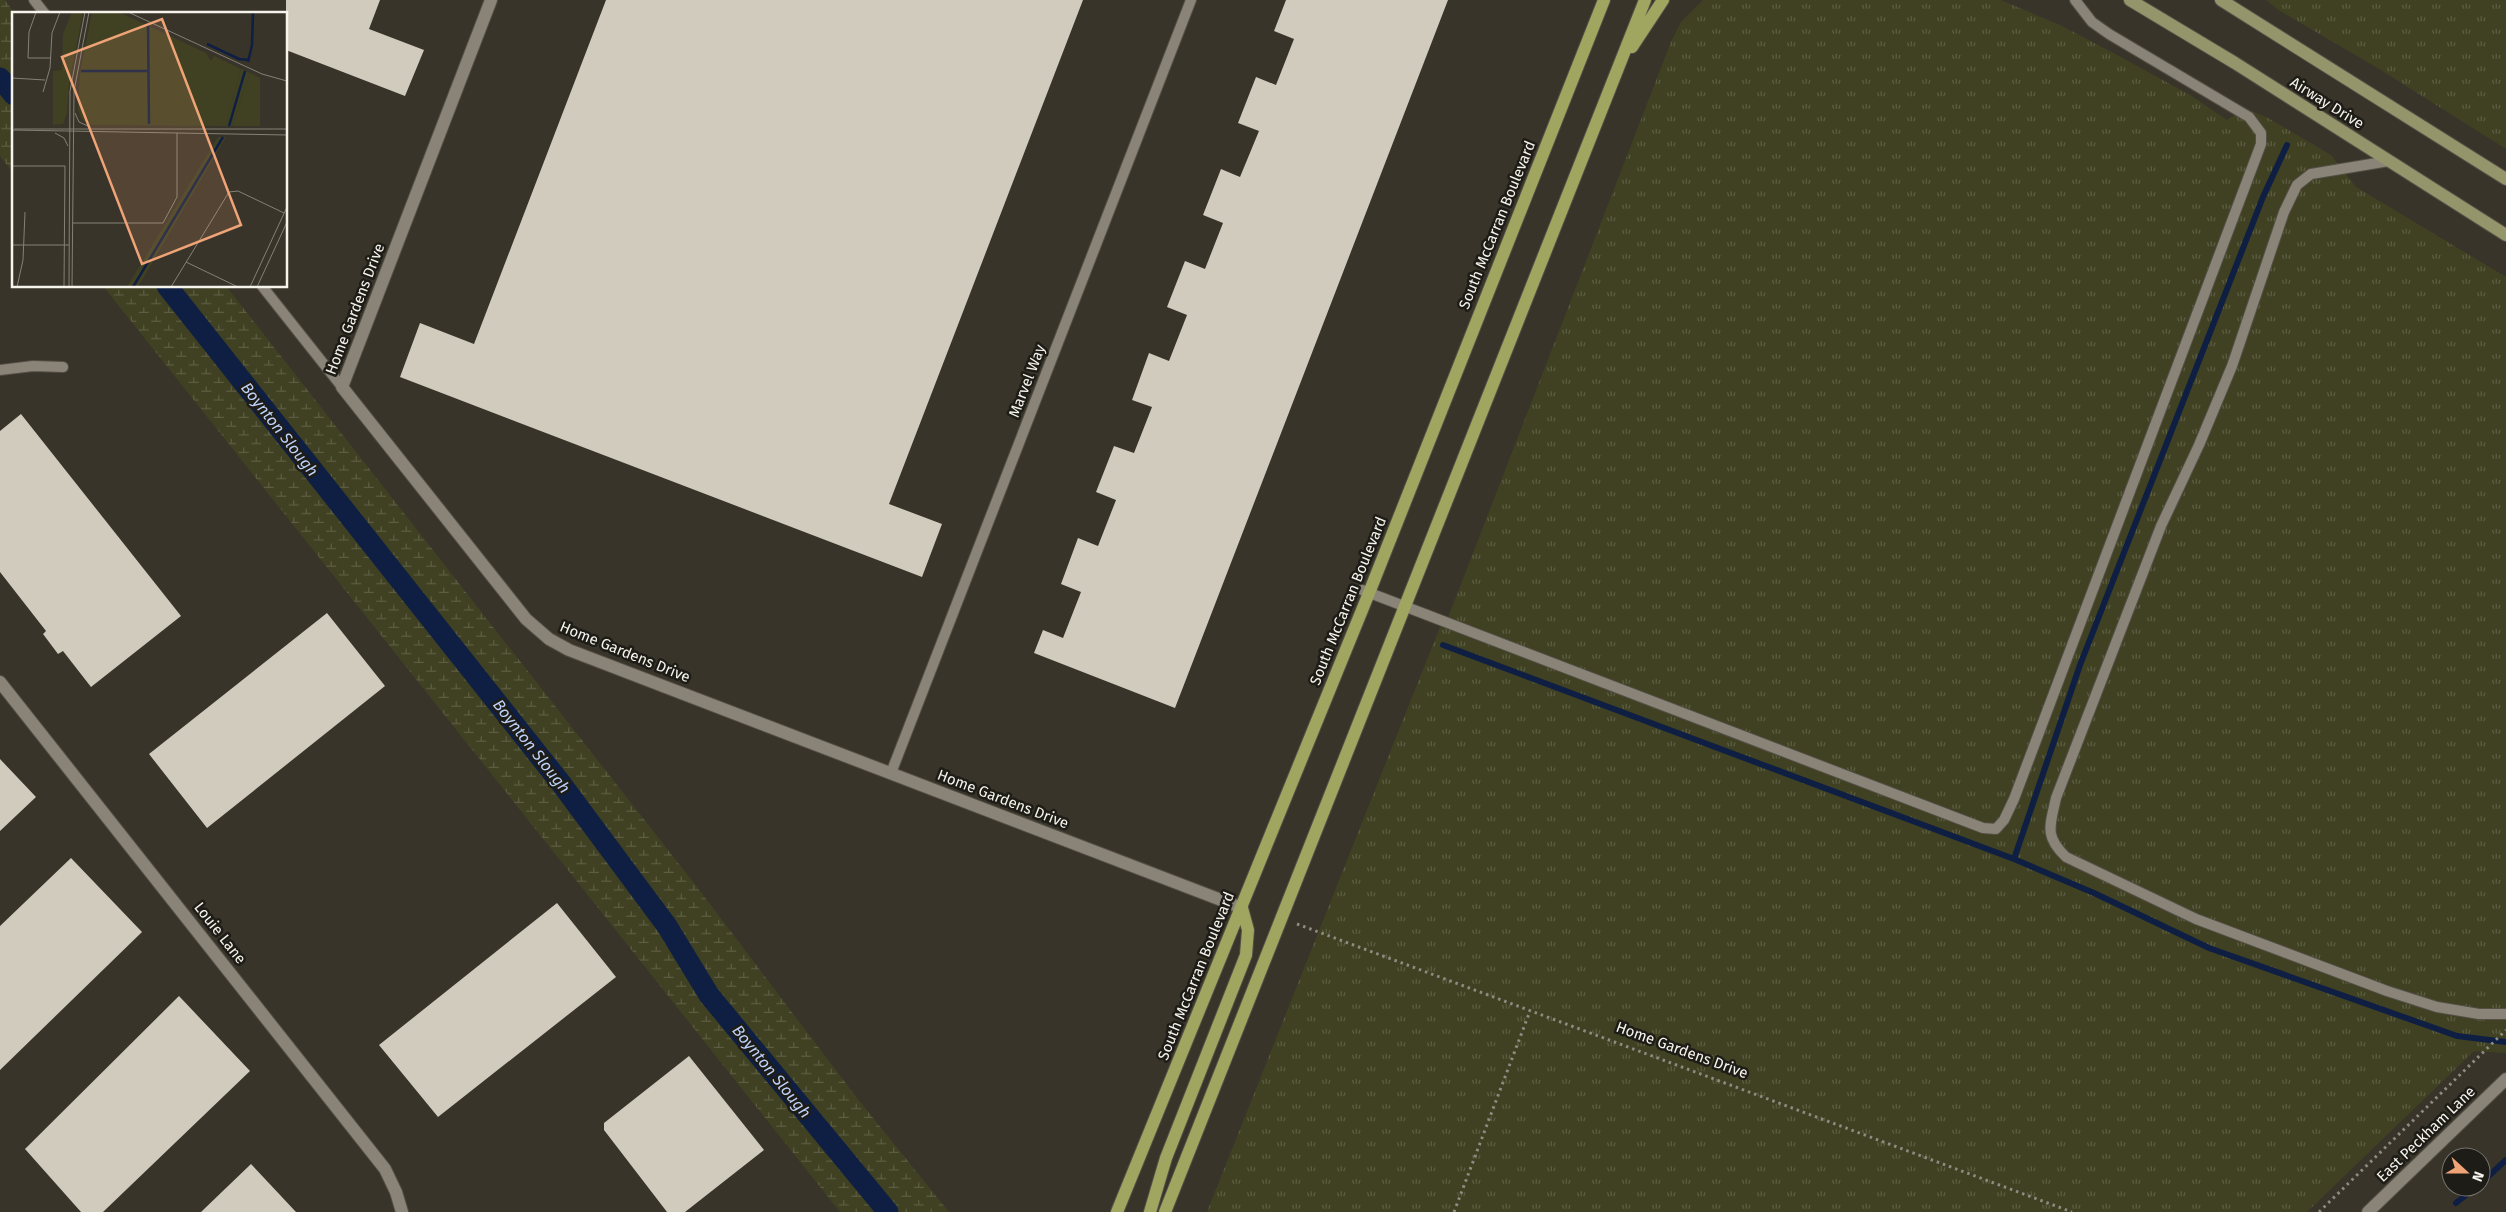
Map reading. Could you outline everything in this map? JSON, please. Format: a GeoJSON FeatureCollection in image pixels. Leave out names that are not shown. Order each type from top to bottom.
{"type":"FeatureCollection","features":[{"type":"Feature","properties":{"kind":"main road","name":"South McCarran Boulevard"},"geometry":{"type":"LineString","coordinates":[[1117,1212],[1242,908],[1366,591],[1604,0]]}},
{"type":"Feature","properties":{"kind":"main road"},"geometry":{"type":"LineString","coordinates":[[1165,1212],[1403,606],[1645,0]]}},
{"type":"Feature","properties":{"kind":"main road"},"geometry":{"type":"LineString","coordinates":[[1617,70],[1663,0]]}},
{"type":"Feature","properties":{"kind":"main road","name":"Airway Drive"},"geometry":{"type":"LineString","coordinates":[[2130,0],[2506,235]]}},
{"type":"Feature","properties":{"kind":"main road","name":"Airway Drive"},"geometry":{"type":"LineString","coordinates":[[2221,0],[2506,179]]}},
{"type":"Feature","properties":{"kind":"main road"},"geometry":{"type":"LineString","coordinates":[[1150,1212],[1166,1158],[1246,955],[1248,930],[1242,908]]}},
{"type":"Feature","properties":{"kind":"street","name":"Home Gardens Drive"},"geometry":{"type":"LineString","coordinates":[[491,0],[342,387],[526,619],[549,639],[579,653],[1242,908]]}},
{"type":"Feature","properties":{"kind":"street","name":"Louie Lane"},"geometry":{"type":"LineString","coordinates":[[0,682],[385,1169],[396,1192],[402,1212]]}},
{"type":"Feature","properties":{"kind":"street","name":"East Peckham Lane"},"geometry":{"type":"LineString","coordinates":[[2368,1212],[2506,1079]]}},
{"type":"Feature","properties":{"kind":"lane"},"geometry":{"type":"LineString","coordinates":[[34,0],[43,12]]}},
{"type":"Feature","properties":{"kind":"lane","name":"Marvel Way"},"geometry":{"type":"LineString","coordinates":[[891,773],[1191,0]]}},
{"type":"Feature","properties":{"kind":"lane"},"geometry":{"type":"LineString","coordinates":[[1366,591],[1983,828],[1996,829],[2004,820],[2014,800],[2261,144],[2261,133],[2250,117],[2109,34],[2092,22],[2075,0]]}},
{"type":"Feature","properties":{"kind":"lane"},"geometry":{"type":"LineString","coordinates":[[2389,161],[2311,174],[2298,185],[2284,212],[2228,374],[2199,444],[2161,526],[2056,798],[2050,826],[2053,844],[2066,857],[2196,918],[2387,991],[2437,1006],[2479,1014],[2506,1014]]}},
{"type":"Feature","properties":{"kind":"lane"},"geometry":{"type":"LineString","coordinates":[[264,288],[342,387]]}},
{"type":"Feature","properties":{"kind":"lane"},"geometry":{"type":"LineString","coordinates":[[0,370],[33,366],[63,367]]}},
{"type":"Feature","properties":{"kind":"path","name":"Home Gardens Drive"},"geometry":{"type":"LineString","coordinates":[[1280,918],[2072,1212]]}},
{"type":"Feature","properties":{"kind":"path"},"geometry":{"type":"LineString","coordinates":[[1454,1212],[1530,1010]]}},
{"type":"Feature","properties":{"kind":"path"},"geometry":{"type":"LineString","coordinates":[[2319,1212],[2506,1030]]}},
{"type":"Feature","properties":{"kind":"green space"},"geometry":{"type":"Polygon","coordinates":[[[0,0],[5,0],[14,12],[12,12],[12,171],[0,156],[0,0]]]}},
{"type":"Feature","properties":{"kind":"green space"},"geometry":{"type":"Polygon","coordinates":[[[1703,0],[2001,0],[2060,25],[2119,56],[2190,95],[2227,120],[2245,108],[2268,118],[2331,155],[2356,187],[2506,277],[2506,1053],[2474,1051],[2307,1212],[1207,1212],[1440,627],[1444,628],[1671,42],[1681,22],[1703,0]]]}},
{"type":"Feature","properties":{"kind":"green space"},"geometry":{"type":"Polygon","coordinates":[[[2266,0],[2506,0],[2506,149],[2376,67],[2280,11],[2266,0]]]}},
{"type":"Feature","properties":{"kind":"green space"},"geometry":{"type":"Polygon","coordinates":[[[105,288],[228,288],[697,887],[857,1098],[949,1212],[840,1212],[105,288]]]}},
{"type":"Feature","properties":{"kind":"building"},"geometry":{"type":"Polygon","coordinates":[[[286,0],[380,0],[369,29],[424,50],[405,96],[288,51],[288,12],[286,12],[286,0]]]}},
{"type":"Feature","properties":{"kind":"building"},"geometry":{"type":"Polygon","coordinates":[[[606,0],[1083,0],[889,504],[942,524],[922,577],[400,377],[420,323],[474,344],[606,0]]]}},
{"type":"Feature","properties":{"kind":"building"},"geometry":{"type":"Polygon","coordinates":[[[1286,0],[1448,0],[1175,708],[1034,653],[1043,630],[1063,638],[1081,592],[1061,584],[1078,538],[1098,546],[1116,500],[1096,492],[1114,446],[1134,453],[1152,407],[1132,400],[1149,353],[1169,361],[1187,315],[1167,307],[1185,261],[1205,269],[1223,223],[1203,215],[1221,169],[1240,177],[1259,131],[1238,123],[1256,77],[1276,85],[1294,39],[1274,31],[1286,0]]]}},
{"type":"Feature","properties":{"kind":"building"},"geometry":{"type":"Polygon","coordinates":[[[21,414],[181,616],[91,687],[63,651],[58,654],[43,634],[46,631],[0,572],[0,431],[21,414]]]}},
{"type":"Feature","properties":{"kind":"building"},"geometry":{"type":"Polygon","coordinates":[[[327,613],[385,686],[207,828],[149,754],[327,613]]]}},
{"type":"Feature","properties":{"kind":"building"},"geometry":{"type":"Polygon","coordinates":[[[0,759],[36,797],[0,831],[0,759]]]}},
{"type":"Feature","properties":{"kind":"building"},"geometry":{"type":"Polygon","coordinates":[[[71,858],[142,932],[0,1070],[0,926],[71,858]]]}},
{"type":"Feature","properties":{"kind":"building"},"geometry":{"type":"Polygon","coordinates":[[[557,903],[616,977],[438,1117],[379,1045],[557,903]]]}},
{"type":"Feature","properties":{"kind":"building"},"geometry":{"type":"Polygon","coordinates":[[[179,996],[250,1071],[103,1212],[81,1212],[25,1149],[179,996]]]}},
{"type":"Feature","properties":{"kind":"building"},"geometry":{"type":"Polygon","coordinates":[[[689,1056],[764,1150],[685,1212],[667,1212],[604,1130],[604,1123],[689,1056]]]}},
{"type":"Feature","properties":{"kind":"building"},"geometry":{"type":"Polygon","coordinates":[[[251,1164],[296,1212],[201,1212],[251,1164]]]}},
{"type":"Feature","properties":{"kind":"waterway","name":"Boynton Slough"},"geometry":{"type":"LineString","coordinates":[[0,78],[12,93]]}},
{"type":"Feature","properties":{"kind":"waterway"},"geometry":{"type":"LineString","coordinates":[[2014,859],[2080,665],[2263,197],[2287,145]]}},
{"type":"Feature","properties":{"kind":"waterway","name":"Boynton Slough"},"geometry":{"type":"LineString","coordinates":[[169,288],[560,782],[667,926],[709,995],[888,1212]]}},
{"type":"Feature","properties":{"kind":"waterway"},"geometry":{"type":"LineString","coordinates":[[1443,645],[2014,859],[2094,893],[2209,948],[2457,1036],[2506,1042]]}},
{"type":"Feature","properties":{"kind":"waterway"},"geometry":{"type":"LineString","coordinates":[[2491,1174],[2506,1160]]}},
{"type":"Feature","properties":{"kind":"waterway"},"geometry":{"type":"LineString","coordinates":[[2456,1203],[2464,1197]]}}]}
